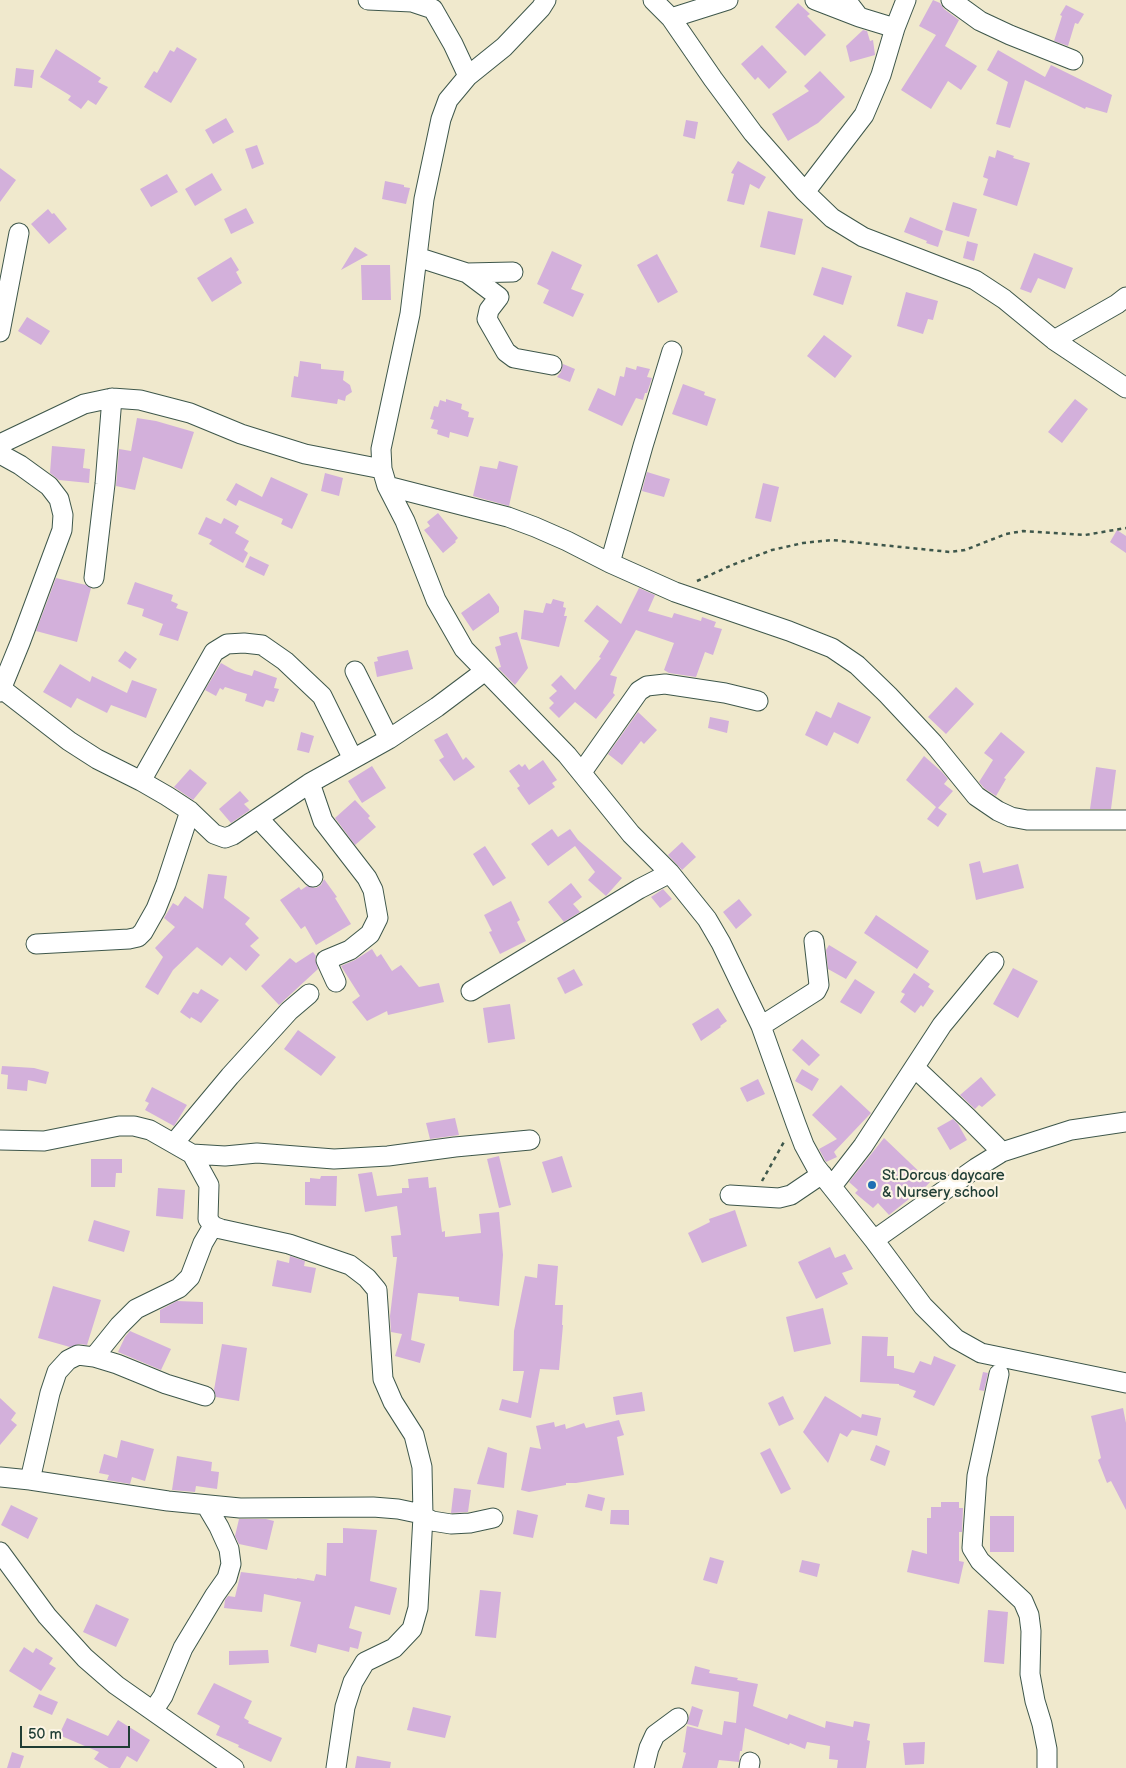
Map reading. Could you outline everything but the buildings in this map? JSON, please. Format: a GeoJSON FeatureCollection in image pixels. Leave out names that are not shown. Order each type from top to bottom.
{"type":"FeatureCollection","features":[{"type":"Feature","properties":{"kind":"street"},"geometry":{"type":"LineString","coordinates":[[368,0],[412,2],[433,10],[453,44],[468,76]]}},
{"type":"Feature","properties":{"kind":"street"},"geometry":{"type":"LineString","coordinates":[[546,0],[541,8],[504,47],[468,76],[448,100],[440,119],[424,199],[410,314],[381,450],[384,478],[405,520],[422,568],[442,614],[464,649],[582,772],[631,834],[670,873],[707,919],[721,943],[761,1026],[804,1145],[816,1167],[923,1306],[956,1339],[981,1354],[1126,1383]]}},
{"type":"Feature","properties":{"kind":"street"},"geometry":{"type":"LineString","coordinates":[[653,0],[671,18],[753,133],[805,192],[832,218],[863,237],[975,280],[1004,299],[1054,340],[1126,388]]}},
{"type":"Feature","properties":{"kind":"street"},"geometry":{"type":"LineString","coordinates":[[671,18],[728,0]]}},
{"type":"Feature","properties":{"kind":"street"},"geometry":{"type":"LineString","coordinates":[[815,0],[859,17],[895,28]]}},
{"type":"Feature","properties":{"kind":"street"},"geometry":{"type":"LineString","coordinates":[[846,0],[859,17]]}},
{"type":"Feature","properties":{"kind":"street"},"geometry":{"type":"LineString","coordinates":[[805,192],[864,115],[881,74],[906,0]]}},
{"type":"Feature","properties":{"kind":"street"},"geometry":{"type":"LineString","coordinates":[[951,0],[980,21],[1073,60]]}},
{"type":"Feature","properties":{"kind":"street"},"geometry":{"type":"LineString","coordinates":[[0,332],[19,233]]}},
{"type":"Feature","properties":{"kind":"street"},"geometry":{"type":"LineString","coordinates":[[417,257],[467,273],[500,297],[489,310],[487,319],[506,352],[514,358],[552,365]]}},
{"type":"Feature","properties":{"kind":"street"},"geometry":{"type":"LineString","coordinates":[[467,273],[513,272]]}},
{"type":"Feature","properties":{"kind":"street"},"geometry":{"type":"LineString","coordinates":[[1054,340],[1126,297]]}},
{"type":"Feature","properties":{"kind":"street"},"geometry":{"type":"LineString","coordinates":[[610,563],[672,351]]}},
{"type":"Feature","properties":{"kind":"street"},"geometry":{"type":"LineString","coordinates":[[94,578],[105,484],[112,398]]}},
{"type":"Feature","properties":{"kind":"street"},"geometry":{"type":"LineString","coordinates":[[0,444],[84,404],[112,398],[140,400],[190,413],[241,434],[508,517],[567,540],[610,563],[675,592],[789,631],[832,648],[857,665],[888,695],[933,743],[976,796],[998,811],[1011,817],[1027,820],[1126,820]]}},
{"type":"Feature","properties":{"kind":"street"},"geometry":{"type":"LineString","coordinates":[[0,454],[20,465],[49,486],[59,499],[63,514],[62,530],[1,690],[69,741],[97,759],[141,781],[190,812],[214,834],[225,838],[233,835],[310,783],[389,739],[437,707],[485,671]]}},
{"type":"Feature","properties":{"kind":"street"},"geometry":{"type":"LineString","coordinates":[[141,781],[214,652],[227,644],[244,642],[262,645],[285,661],[322,696],[353,759]]}},
{"type":"Feature","properties":{"kind":"street"},"geometry":{"type":"LineString","coordinates":[[355,672],[389,739]]}},
{"type":"Feature","properties":{"kind":"street"},"geometry":{"type":"LineString","coordinates":[[582,772],[639,692],[647,686],[665,684],[725,693],[758,701]]}},
{"type":"Feature","properties":{"kind":"street"},"geometry":{"type":"LineString","coordinates":[[310,783],[323,821],[367,878],[373,890],[378,918],[370,934],[350,950],[326,960],[336,982]]}},
{"type":"Feature","properties":{"kind":"street"},"geometry":{"type":"LineString","coordinates":[[36,944],[128,940],[138,937],[143,932],[156,909],[190,812]]}},
{"type":"Feature","properties":{"kind":"street"},"geometry":{"type":"LineString","coordinates":[[258,818],[313,877]]}},
{"type":"Feature","properties":{"kind":"street"},"geometry":{"type":"LineString","coordinates":[[471,991],[639,889],[670,873]]}},
{"type":"Feature","properties":{"kind":"street"},"geometry":{"type":"LineString","coordinates":[[761,1026],[816,991],[819,985],[814,941]]}},
{"type":"Feature","properties":{"kind":"street"},"geometry":{"type":"LineString","coordinates":[[730,1195],[754,1198],[779,1198],[827,1180],[863,1146],[942,1025],[994,962]]}},
{"type":"Feature","properties":{"kind":"street"},"geometry":{"type":"LineString","coordinates":[[174,1144],[230,1076],[289,1011],[309,994]]}},
{"type":"Feature","properties":{"kind":"street"},"geometry":{"type":"LineString","coordinates":[[915,1068],[1002,1152]]}},
{"type":"Feature","properties":{"kind":"street"},"geometry":{"type":"LineString","coordinates":[[874,1240],[976,1168],[1002,1152],[1071,1130],[1126,1122]]}},
{"type":"Feature","properties":{"kind":"street"},"geometry":{"type":"LineString","coordinates":[[0,1140],[44,1141],[119,1126],[134,1126],[150,1130],[192,1154],[225,1156],[257,1153],[334,1159],[388,1156],[530,1140]]}},
{"type":"Feature","properties":{"kind":"street"},"geometry":{"type":"LineString","coordinates":[[192,1154],[209,1185],[208,1219],[214,1226],[289,1244],[350,1265],[367,1278],[377,1290],[382,1379],[393,1402],[414,1435],[422,1467],[423,1516],[418,1608],[412,1629],[394,1648],[365,1662],[353,1682],[345,1707],[336,1768]]}},
{"type":"Feature","properties":{"kind":"street"},"geometry":{"type":"LineString","coordinates":[[94,1357],[119,1326],[136,1309],[179,1288],[190,1277],[203,1243],[214,1226]]}},
{"type":"Feature","properties":{"kind":"street"},"geometry":{"type":"LineString","coordinates":[[30,1480],[50,1393],[57,1372],[68,1360],[78,1355],[94,1357],[117,1364],[166,1384],[205,1396]]}},
{"type":"Feature","properties":{"kind":"street"},"geometry":{"type":"LineString","coordinates":[[1000,1374],[977,1476],[972,1548],[980,1561],[1023,1601],[1029,1615],[1031,1631],[1030,1674],[1034,1701],[1042,1724],[1047,1749],[1047,1768]]}},
{"type":"Feature","properties":{"kind":"street"},"geometry":{"type":"LineString","coordinates":[[0,1477],[168,1502],[240,1508],[398,1509],[417,1513],[432,1521],[452,1524],[470,1523],[493,1518]]}},
{"type":"Feature","properties":{"kind":"street"},"geometry":{"type":"LineString","coordinates":[[153,1711],[163,1696],[183,1648],[211,1600],[227,1578],[231,1564],[229,1549],[206,1505]]}},
{"type":"Feature","properties":{"kind":"street"},"geometry":{"type":"LineString","coordinates":[[0,1552],[47,1616],[85,1658],[116,1685],[234,1768]]}},
{"type":"Feature","properties":{"kind":"street"},"geometry":{"type":"LineString","coordinates":[[644,1768],[649,1748],[655,1735],[678,1718]]}},
{"type":"Feature","properties":{"kind":"path"},"geometry":{"type":"LineString","coordinates":[[675,592],[732,565],[772,550],[802,543],[832,540],[950,552],[965,550],[1006,534],[1023,531],[1085,535],[1126,528]]}},
{"type":"Feature","properties":{"kind":"path"},"geometry":{"type":"LineString","coordinates":[[754,1198],[778,1149],[796,1124]]}},
{"type":"Feature","properties":{"kind":"place","name":"St.Dorcus daycare & Nursery school"},"geometry":{"type":"Point","coordinates":[872,1185]}}]}
